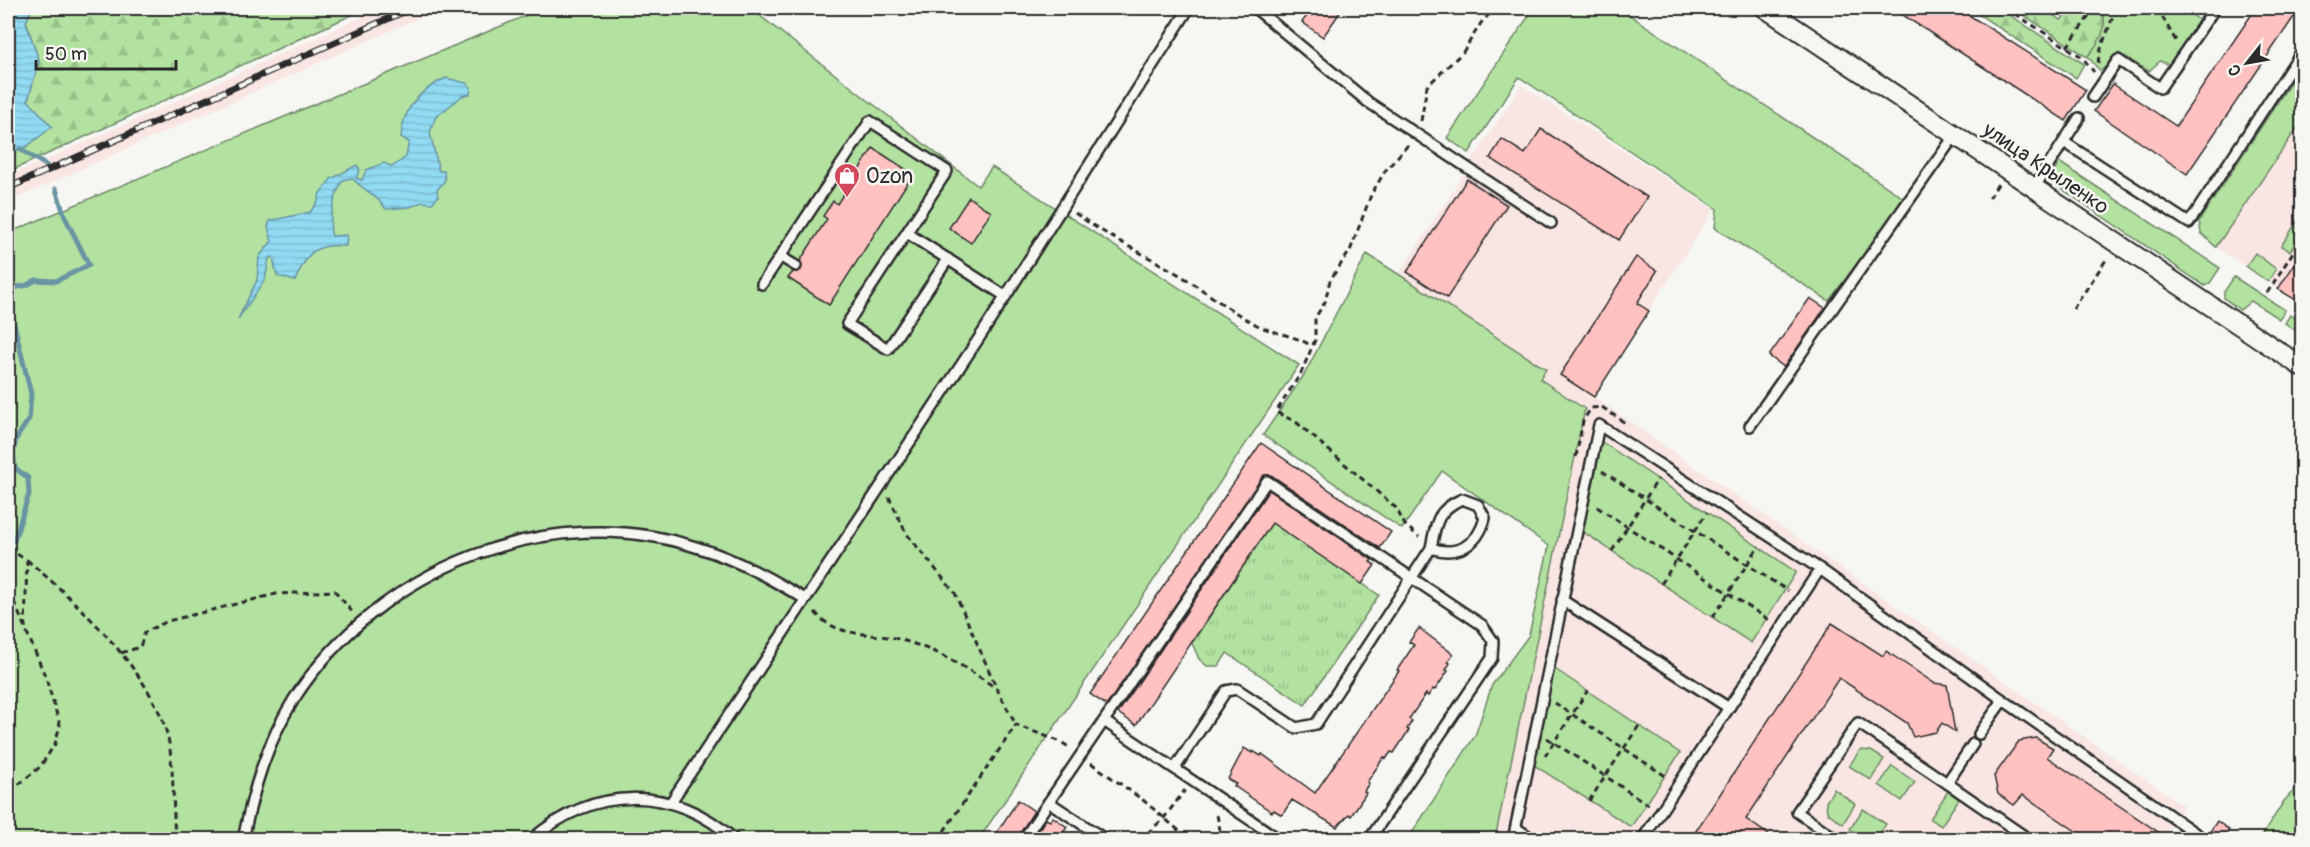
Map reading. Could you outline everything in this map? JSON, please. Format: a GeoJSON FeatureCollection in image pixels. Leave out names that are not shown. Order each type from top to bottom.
{"type":"FeatureCollection","features":[{"type":"Feature","properties":{"kind":"street","name":"улица Крыленко"},"geometry":{"type":"LineString","coordinates":[[1765,8],[2302,367]]}},
{"type":"Feature","properties":{"kind":"lane"},"geometry":{"type":"LineString","coordinates":[[671,802],[1005,296],[1189,8]]}},
{"type":"Feature","properties":{"kind":"lane"},"geometry":{"type":"LineString","coordinates":[[1255,8],[1284,29],[1335,76],[1416,135],[1551,223]]}},
{"type":"Feature","properties":{"kind":"lane"},"geometry":{"type":"LineString","coordinates":[[2093,97],[2118,60],[2160,88],[2216,8]]}},
{"type":"Feature","properties":{"kind":"lane"},"geometry":{"type":"LineString","coordinates":[[2064,142],[2189,223],[2302,51]]}},
{"type":"Feature","properties":{"kind":"lane"},"geometry":{"type":"LineString","coordinates":[[2034,188],[2079,118]]}},
{"type":"Feature","properties":{"kind":"lane"},"geometry":{"type":"LineString","coordinates":[[762,284],[870,121],[947,171],[848,324],[888,349],[948,259]]}},
{"type":"Feature","properties":{"kind":"lane"},"geometry":{"type":"LineString","coordinates":[[1750,426],[1955,135]]}},
{"type":"Feature","properties":{"kind":"lane"},"geometry":{"type":"LineString","coordinates":[[906,233],[1005,296]]}},
{"type":"Feature","properties":{"kind":"lane"},"geometry":{"type":"LineString","coordinates":[[782,257],[796,266]]}},
{"type":"Feature","properties":{"kind":"lane"},"geometry":{"type":"LineString","coordinates":[[1513,840],[1599,425],[1820,569],[2205,840]]}},
{"type":"Feature","properties":{"kind":"lane"},"geometry":{"type":"LineString","coordinates":[[1023,840],[1267,481],[1482,625],[1493,641],[1492,658],[1369,840]]}},
{"type":"Feature","properties":{"kind":"lane"},"geometry":{"type":"LineString","coordinates":[[1175,768],[1226,691],[1237,689],[1296,728],[1316,724],[1412,580],[1431,548],[1435,523],[1446,506],[1462,499],[1478,505],[1485,518],[1482,532],[1471,544],[1452,552],[1431,548]]}},
{"type":"Feature","properties":{"kind":"lane"},"geometry":{"type":"LineString","coordinates":[[243,840],[252,794],[262,765],[294,700],[324,658],[360,622],[408,586],[462,559],[519,541],[579,533],[639,535],[698,547],[754,569],[805,599]]}},
{"type":"Feature","properties":{"kind":"lane"},"geometry":{"type":"LineString","coordinates":[[1642,840],[1820,569]]}},
{"type":"Feature","properties":{"kind":"lane"},"geometry":{"type":"LineString","coordinates":[[1562,600],[1729,708]]}},
{"type":"Feature","properties":{"kind":"lane"},"geometry":{"type":"LineString","coordinates":[[1979,734],[2003,700]]}},
{"type":"Feature","properties":{"kind":"lane"},"geometry":{"type":"LineString","coordinates":[[1104,721],[1193,779],[1280,840]]}},
{"type":"Feature","properties":{"kind":"lane"},"geometry":{"type":"LineString","coordinates":[[1838,840],[1797,812],[1858,723],[2030,840]]}},
{"type":"Feature","properties":{"kind":"lane"},"geometry":{"type":"LineString","coordinates":[[1947,783],[1973,744]]}},
{"type":"Feature","properties":{"kind":"lane"},"geometry":{"type":"LineString","coordinates":[[531,840],[552,821],[589,804],[630,798],[671,802],[714,821],[735,840]]}},
{"type":"Feature","properties":{"kind":"lane"},"geometry":{"type":"LineString","coordinates":[[1049,802],[1106,840]]}},
{"type":"Feature","properties":{"kind":"lane"},"geometry":{"type":"LineString","coordinates":[[1516,828],[1534,840]]}},
{"type":"Feature","properties":{"kind":"path"},"geometry":{"type":"LineString","coordinates":[[1431,548],[1405,525],[1396,508],[1296,422],[1277,414],[1301,373],[1312,346],[1315,318],[1325,302],[1330,280],[1350,251],[1371,195],[1385,171],[1416,135],[1423,116],[1427,86],[1463,52],[1481,22],[1495,8]]}},
{"type":"Feature","properties":{"kind":"path"},"geometry":{"type":"LineString","coordinates":[[2006,8],[2082,57],[2099,78],[2099,52],[2113,21],[2114,8]]}},
{"type":"Feature","properties":{"kind":"path"},"geometry":{"type":"LineString","coordinates":[[2067,47],[2095,8]]}},
{"type":"Feature","properties":{"kind":"path"},"geometry":{"type":"LineString","coordinates":[[2157,8],[2177,42],[2186,50]]}},
{"type":"Feature","properties":{"kind":"path"},"geometry":{"type":"LineString","coordinates":[[1064,204],[1102,232],[1184,278],[1227,310],[1274,333],[1299,338],[1312,346]]}},
{"type":"Feature","properties":{"kind":"path"},"geometry":{"type":"LineString","coordinates":[[2266,293],[2302,238]]}},
{"type":"Feature","properties":{"kind":"path"},"geometry":{"type":"LineString","coordinates":[[2073,309],[2117,243]]}},
{"type":"Feature","properties":{"kind":"path"},"geometry":{"type":"LineString","coordinates":[[1575,463],[1583,422],[1591,408],[1602,407],[1629,426]]}},
{"type":"Feature","properties":{"kind":"path"},"geometry":{"type":"LineString","coordinates":[[1577,454],[1800,599]]}},
{"type":"Feature","properties":{"kind":"path"},"geometry":{"type":"LineString","coordinates":[[1612,551],[1665,468]]}},
{"type":"Feature","properties":{"kind":"path"},"geometry":{"type":"LineString","coordinates":[[882,483],[906,533],[955,593],[997,689],[1016,724],[1059,741],[1191,840]]}},
{"type":"Feature","properties":{"kind":"path"},"geometry":{"type":"LineString","coordinates":[[1583,498],[1781,628]]}},
{"type":"Feature","properties":{"kind":"path"},"geometry":{"type":"LineString","coordinates":[[1661,584],[1714,500]]}},
{"type":"Feature","properties":{"kind":"path"},"geometry":{"type":"LineString","coordinates":[[1713,617],[1767,534]]}},
{"type":"Feature","properties":{"kind":"path"},"geometry":{"type":"LineString","coordinates":[[8,549],[27,560],[69,596],[121,653],[158,710],[169,742],[175,840]]}},
{"type":"Feature","properties":{"kind":"path"},"geometry":{"type":"LineString","coordinates":[[24,632],[27,560]]}},
{"type":"Feature","properties":{"kind":"path"},"geometry":{"type":"LineString","coordinates":[[121,653],[140,647],[145,632],[168,621],[276,594],[335,591],[360,622]]}},
{"type":"Feature","properties":{"kind":"path"},"geometry":{"type":"LineString","coordinates":[[8,793],[40,767],[55,744],[60,725],[46,678],[10,596]]}},
{"type":"Feature","properties":{"kind":"path"},"geometry":{"type":"LineString","coordinates":[[805,599],[819,617],[845,632],[903,640],[952,658],[997,689]]}},
{"type":"Feature","properties":{"kind":"path"},"geometry":{"type":"LineString","coordinates":[[1543,759],[1588,690]]}},
{"type":"Feature","properties":{"kind":"path"},"geometry":{"type":"LineString","coordinates":[[1542,694],[1679,784]]}},
{"type":"Feature","properties":{"kind":"path"},"geometry":{"type":"LineString","coordinates":[[939,840],[1016,724]]}},
{"type":"Feature","properties":{"kind":"path"},"geometry":{"type":"LineString","coordinates":[[1589,801],[1640,724]]}},
{"type":"Feature","properties":{"kind":"path"},"geometry":{"type":"LineString","coordinates":[[1536,731],[1660,813]]}},
{"type":"Feature","properties":{"kind":"path"},"geometry":{"type":"LineString","coordinates":[[1140,840],[1164,818],[1193,779]]}},
{"type":"Feature","properties":{"kind":"path"},"geometry":{"type":"LineString","coordinates":[[1221,799],[1217,819],[1222,840]]}},
{"type":"Feature","properties":{"kind":"shaded area"},"geometry":{"type":"Polygon","coordinates":[[[382,8],[441,8],[8,202],[8,177],[382,8]]]}},
{"type":"Feature","properties":{"kind":"shaded area"},"geometry":{"type":"Polygon","coordinates":[[[1521,85],[1714,209],[1594,397],[2184,806],[2167,832],[2176,839],[1495,839],[1585,409],[1540,379],[1546,369],[1399,274],[1521,85]]]}},
{"type":"Feature","properties":{"kind":"shaded area"},"geometry":{"type":"Polygon","coordinates":[[[2302,121],[2302,304],[2216,247],[2302,121]]]}},
{"type":"Feature","properties":{"kind":"green space"},"geometry":{"type":"Polygon","coordinates":[[[32,8],[367,8],[8,172],[8,153],[26,147],[28,100],[39,61],[26,22],[32,8]]]}},
{"type":"Feature","properties":{"kind":"green space"},"geometry":{"type":"Polygon","coordinates":[[[544,8],[755,8],[759,15],[978,186],[992,167],[1299,365],[979,839],[8,840],[8,233],[544,8]]]}},
{"type":"Feature","properties":{"kind":"green space"},"geometry":{"type":"Polygon","coordinates":[[[1534,8],[1619,8],[1905,199],[1829,301],[1715,228],[1717,209],[1519,77],[1469,153],[1447,138],[1534,8]]]}},
{"type":"Feature","properties":{"kind":"green space"},"geometry":{"type":"Polygon","coordinates":[[[1969,8],[1999,8],[2084,64],[2076,78],[1969,8]]]}},
{"type":"Feature","properties":{"kind":"green space"},"geometry":{"type":"Polygon","coordinates":[[[2013,8],[2042,8],[2061,20],[2072,8],[2100,8],[2104,28],[2096,46],[2087,57],[2013,8]]]}},
{"type":"Feature","properties":{"kind":"green space"},"geometry":{"type":"Polygon","coordinates":[[[2079,8],[2189,8],[2187,11],[2199,20],[2171,65],[2160,61],[2149,71],[2121,55],[2100,71],[2065,30],[2079,8]]]}},
{"type":"Feature","properties":{"kind":"green space"},"geometry":{"type":"Polygon","coordinates":[[[2302,65],[2302,121],[2216,247],[2201,233],[2199,221],[2302,65]]]}},
{"type":"Feature","properties":{"kind":"green space"},"geometry":{"type":"Polygon","coordinates":[[[2059,162],[2220,268],[2210,283],[2205,286],[2050,181],[2059,162]]]}},
{"type":"Feature","properties":{"kind":"green space"},"geometry":{"type":"Polygon","coordinates":[[[2302,214],[2302,232],[2290,251],[2281,246],[2302,214]]]}},
{"type":"Feature","properties":{"kind":"green space"},"geometry":{"type":"Polygon","coordinates":[[[2255,253],[2276,269],[2268,282],[2246,266],[2255,253]]]}},
{"type":"Feature","properties":{"kind":"green space"},"geometry":{"type":"Polygon","coordinates":[[[1367,254],[1546,369],[1540,379],[1585,409],[1495,839],[1408,839],[1475,736],[1492,685],[1529,635],[1549,546],[1442,471],[1402,529],[1263,435],[1304,375],[1367,254]]]}},
{"type":"Feature","properties":{"kind":"green space"},"geometry":{"type":"Polygon","coordinates":[[[2234,277],[2285,310],[2279,319],[2251,301],[2240,310],[2224,298],[2224,292],[2234,277]]]}},
{"type":"Feature","properties":{"kind":"green space"},"geometry":{"type":"Polygon","coordinates":[[[2290,315],[2302,323],[2302,335],[2285,323],[2290,315]]]}},
{"type":"Feature","properties":{"kind":"green space"},"geometry":{"type":"Polygon","coordinates":[[[1596,438],[1796,572],[1751,643],[1577,528],[1596,438]]]}},
{"type":"Feature","properties":{"kind":"green space"},"geometry":{"type":"Polygon","coordinates":[[[1272,523],[1379,595],[1305,705],[1227,653],[1219,666],[1207,666],[1199,659],[1192,643],[1272,523]]]}},
{"type":"Feature","properties":{"kind":"green space"},"geometry":{"type":"Polygon","coordinates":[[[1549,665],[1680,753],[1631,827],[1529,762],[1549,665]]]}},
{"type":"Feature","properties":{"kind":"green space"},"geometry":{"type":"Polygon","coordinates":[[[1860,750],[1871,751],[1884,759],[1871,780],[1849,766],[1860,750]]]}},
{"type":"Feature","properties":{"kind":"green space"},"geometry":{"type":"Polygon","coordinates":[[[1892,766],[1915,782],[1902,801],[1879,785],[1892,766]]]}},
{"type":"Feature","properties":{"kind":"green space"},"geometry":{"type":"Polygon","coordinates":[[[2302,782],[2302,839],[2260,839],[2284,801],[2302,782]]]}},
{"type":"Feature","properties":{"kind":"green space"},"geometry":{"type":"Polygon","coordinates":[[[1834,789],[1855,804],[1843,824],[1827,812],[1826,802],[1834,789]]]}},
{"type":"Feature","properties":{"kind":"green space"},"geometry":{"type":"Polygon","coordinates":[[[1948,791],[1959,799],[1941,826],[1930,819],[1948,791]]]}},
{"type":"Feature","properties":{"kind":"green space"},"geometry":{"type":"Polygon","coordinates":[[[1863,809],[1886,824],[1876,839],[1865,839],[1850,829],[1863,809]]]}},
{"type":"Feature","properties":{"kind":"water"},"geometry":{"type":"Polygon","coordinates":[[[8,8],[32,8],[26,22],[39,61],[28,100],[52,127],[26,147],[8,153],[8,8]]]}},
{"type":"Feature","properties":{"kind":"water"},"geometry":{"type":"Polygon","coordinates":[[[446,78],[466,83],[471,87],[470,94],[462,96],[435,118],[430,133],[439,171],[444,171],[445,180],[437,190],[438,197],[432,203],[422,202],[410,207],[386,209],[352,178],[343,180],[337,192],[330,224],[332,236],[347,235],[346,246],[326,246],[313,252],[304,263],[295,281],[277,276],[273,257],[269,258],[265,280],[238,319],[257,280],[259,257],[272,241],[268,227],[270,221],[310,212],[331,179],[357,165],[360,170],[356,178],[362,180],[366,170],[384,163],[392,167],[406,157],[409,142],[401,137],[402,126],[409,108],[428,88],[446,78]]]}},
{"type":"Feature","properties":{"kind":"building"},"geometry":{"type":"Polygon","coordinates":[[[1313,8],[1343,8],[1323,37],[1302,22],[1313,8]]]}},
{"type":"Feature","properties":{"kind":"building"},"geometry":{"type":"Polygon","coordinates":[[[1892,8],[1958,8],[2086,90],[2066,121],[1892,8]]]}},
{"type":"Feature","properties":{"kind":"building"},"geometry":{"type":"Polygon","coordinates":[[[2256,8],[2300,8],[2187,174],[2094,111],[2113,84],[2176,126],[2256,8]]]}},
{"type":"Feature","properties":{"kind":"building"},"geometry":{"type":"Polygon","coordinates":[[[1541,129],[1647,197],[1619,240],[1490,158],[1502,139],[1525,154],[1541,129]]]}},
{"type":"Feature","properties":{"kind":"building"},"geometry":{"type":"Polygon","coordinates":[[[873,148],[913,174],[829,305],[788,278],[793,272],[801,270],[800,261],[827,219],[823,216],[833,201],[837,204],[873,148]]]}},
{"type":"Feature","properties":{"kind":"building"},"geometry":{"type":"Polygon","coordinates":[[[1467,179],[1507,205],[1447,298],[1407,272],[1467,179]]]}},
{"type":"Feature","properties":{"kind":"building"},"geometry":{"type":"Polygon","coordinates":[[[969,197],[991,212],[971,243],[949,228],[969,197]]]}},
{"type":"Feature","properties":{"kind":"building"},"geometry":{"type":"Polygon","coordinates":[[[2302,253],[2302,304],[2278,289],[2302,253]]]}},
{"type":"Feature","properties":{"kind":"building"},"geometry":{"type":"Polygon","coordinates":[[[1636,257],[1657,271],[1637,303],[1649,311],[1594,397],[1560,375],[1636,257]]]}},
{"type":"Feature","properties":{"kind":"building"},"geometry":{"type":"Polygon","coordinates":[[[1810,298],[1825,308],[1784,367],[1769,356],[1810,298]]]}},
{"type":"Feature","properties":{"kind":"building"},"geometry":{"type":"Polygon","coordinates":[[[1261,443],[1391,532],[1380,548],[1271,475],[1264,475],[1107,705],[1105,704],[1090,694],[1261,443]]]}},
{"type":"Feature","properties":{"kind":"building"},"geometry":{"type":"Polygon","coordinates":[[[1269,490],[1372,560],[1370,562],[1375,565],[1362,584],[1272,523],[1136,725],[1118,713],[1269,490]]]}},
{"type":"Feature","properties":{"kind":"building"},"geometry":{"type":"Polygon","coordinates":[[[1832,623],[1883,656],[1886,651],[1934,683],[1947,685],[1955,732],[1942,723],[1936,732],[1913,737],[1907,723],[1839,678],[1746,819],[1776,840],[1690,840],[1832,623]]]}},
{"type":"Feature","properties":{"kind":"building"},"geometry":{"type":"Polygon","coordinates":[[[1419,628],[1453,654],[1448,662],[1450,663],[1446,670],[1448,671],[1435,690],[1433,689],[1428,696],[1426,694],[1409,719],[1412,721],[1407,729],[1409,730],[1394,753],[1391,752],[1386,759],[1384,757],[1367,782],[1369,783],[1364,791],[1366,793],[1351,816],[1349,814],[1337,827],[1292,800],[1282,815],[1274,810],[1272,812],[1234,786],[1236,784],[1228,779],[1244,748],[1261,756],[1262,754],[1315,793],[1399,671],[1397,670],[1414,645],[1409,642],[1419,628]]]}},
{"type":"Feature","properties":{"kind":"building"},"geometry":{"type":"Polygon","coordinates":[[[2036,738],[2053,748],[2047,757],[2170,840],[2089,840],[2023,795],[2014,805],[1998,794],[1994,776],[2019,741],[2036,738]]]}},
{"type":"Feature","properties":{"kind":"building"},"geometry":{"type":"Polygon","coordinates":[[[1018,800],[1034,811],[1016,840],[992,840],[1018,800]]]}},
{"type":"Feature","properties":{"kind":"building"},"geometry":{"type":"Polygon","coordinates":[[[1053,817],[1067,827],[1059,840],[1032,840],[1046,819],[1050,821],[1053,817]]]}},
{"type":"Feature","properties":{"kind":"building"},"geometry":{"type":"Polygon","coordinates":[[[2217,821],[2229,830],[2223,840],[2209,833],[2217,821]]]}},
{"type":"Feature","properties":{"kind":"waterway"},"geometry":{"type":"LineString","coordinates":[[20,149],[47,166]]}},
{"type":"Feature","properties":{"kind":"waterway"},"geometry":{"type":"LineString","coordinates":[[14,541],[29,494],[28,478],[15,468],[13,453],[16,439],[29,419],[31,394],[9,303],[14,288],[36,280],[56,281],[89,265],[65,217],[56,189]]}},
{"type":"Feature","properties":{"kind":"waterway"},"geometry":{"type":"LineString","coordinates":[[8,561],[9,557]]}},
{"type":"Feature","properties":{"kind":"railway"},"geometry":{"type":"LineString","coordinates":[[8,188],[412,8]]}},
{"type":"Feature","properties":{"kind":"place","name":"Ozon"},"geometry":{"type":"Point","coordinates":[847,199]}}]}
